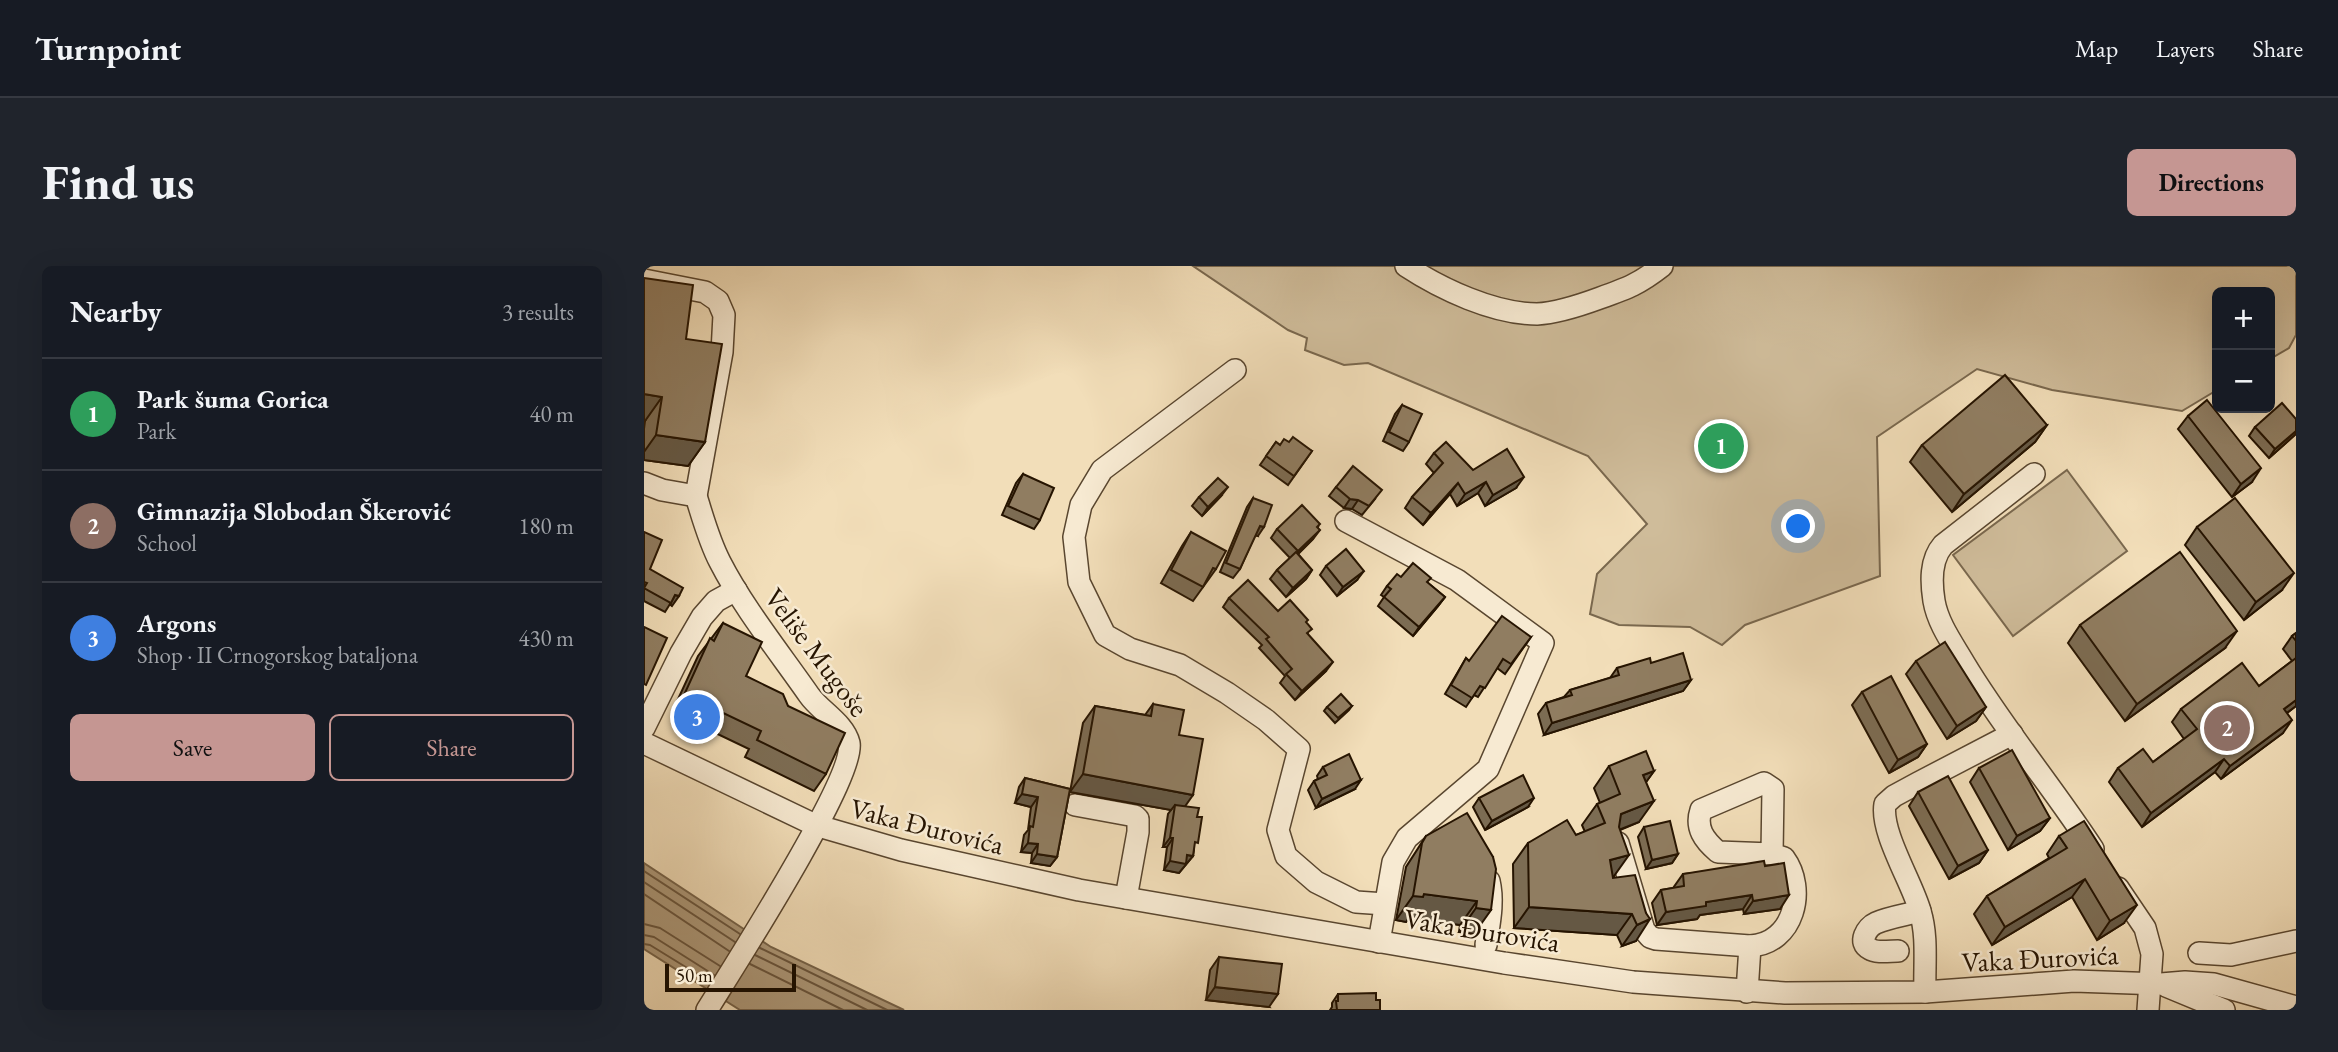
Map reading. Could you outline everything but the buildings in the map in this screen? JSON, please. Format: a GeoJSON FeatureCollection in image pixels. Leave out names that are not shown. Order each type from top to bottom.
{"type":"FeatureCollection","features":[{"type":"Feature","properties":{"kind":"street"},"geometry":{"type":"LineString","coordinates":[[1405,266],[1460,296],[1499,308],[1537,314],[1578,306],[1638,285],[1662,266]]}},
{"type":"Feature","properties":{"kind":"street"},"geometry":{"type":"LineString","coordinates":[[644,280],[705,292],[718,301],[724,315],[722,352],[696,496],[662,490],[644,483]]}},
{"type":"Feature","properties":{"kind":"street"},"geometry":{"type":"LineString","coordinates":[[1235,370],[1102,470],[1081,505],[1074,537],[1079,582],[1105,635],[1130,649],[1180,665],[1192,672],[1266,720],[1299,749],[1278,830],[1286,856],[1316,882],[1356,902],[1385,904]]}},
{"type":"Feature","properties":{"kind":"street"},"geometry":{"type":"LineString","coordinates":[[1925,992],[1925,937],[1920,911],[1885,820],[1885,804],[1917,783],[2012,734],[1989,704],[1944,629],[1934,602],[1932,577],[1935,555],[1943,545],[2034,474]]}},
{"type":"Feature","properties":{"kind":"street","name":"Veliše Mugoše"},"geometry":{"type":"LineString","coordinates":[[696,496],[713,547],[736,590],[810,697],[845,734],[849,742],[849,758],[831,800],[795,866],[707,1010]]}},
{"type":"Feature","properties":{"kind":"street"},"geometry":{"type":"LineString","coordinates":[[1346,521],[1457,580],[1543,643],[1488,769],[1453,813],[1407,838],[1393,862],[1379,942]]}},
{"type":"Feature","properties":{"kind":"street","name":"Veliše Mugoše"},"geometry":{"type":"LineString","coordinates":[[644,729],[702,617],[716,601],[736,590]]}},
{"type":"Feature","properties":{"kind":"street","name":"Vaka Đurovića"},"geometry":{"type":"LineString","coordinates":[[2012,734],[2059,797],[2145,928],[2156,983]]}},
{"type":"Feature","properties":{"kind":"street","name":"Vaka Đurovića"},"geometry":{"type":"LineString","coordinates":[[644,743],[816,825],[901,850],[1079,890],[1379,942],[1633,982],[1747,992],[1925,992],[2074,981],[2185,982],[2214,984],[2296,1007]]}},
{"type":"Feature","properties":{"kind":"street"},"geometry":{"type":"LineString","coordinates":[[1075,805],[1135,816],[1138,819],[1126,898]]}},
{"type":"Feature","properties":{"kind":"street"},"geometry":{"type":"LineString","coordinates":[[1618,842],[1644,930],[1650,937],[1751,946],[1763,944],[1782,934],[1792,913],[1794,876],[1784,858],[1772,854]]}},
{"type":"Feature","properties":{"kind":"street"},"geometry":{"type":"LineString","coordinates":[[1481,864],[1488,876],[1492,892],[1486,945]]}},
{"type":"Feature","properties":{"kind":"street"},"geometry":{"type":"LineString","coordinates":[[1898,951],[1871,950],[1864,940],[1866,930],[1875,923],[1920,911]]}},
{"type":"Feature","properties":{"kind":"street"},"geometry":{"type":"LineString","coordinates":[[2199,953],[2231,955],[2296,941]]}},
{"type":"Feature","properties":{"kind":"street"},"geometry":{"type":"LineString","coordinates":[[1747,992],[1751,946]]}},
{"type":"Feature","properties":{"kind":"street"},"geometry":{"type":"LineString","coordinates":[[2148,1010],[2156,983]]}},
{"type":"Feature","properties":{"kind":"street","name":"Vaka Đurovića"},"geometry":{"type":"LineString","coordinates":[[2156,983],[2224,1010]]}},
{"type":"Feature","properties":{"kind":"shaded area"},"geometry":{"type":"Polygon","coordinates":[[[1193,266],[2296,266],[2296,335],[2289,348],[2275,356],[2275,287],[2212,287],[2212,393],[2182,411],[2052,390],[1977,369],[1877,437],[1880,576],[1745,625],[1722,645],[1690,627],[1619,625],[1590,614],[1597,574],[1647,524],[1588,456],[1368,363],[1344,365],[1305,350],[1307,338],[1288,330],[1193,266]]]}},
{"type":"Feature","properties":{"kind":"shaded area"},"geometry":{"type":"Polygon","coordinates":[[[2067,470],[2127,551],[2013,636],[1953,555],[2067,470]]]}},
{"type":"Feature","properties":{"kind":"water"},"geometry":{"type":"Polygon","coordinates":[[[644,863],[771,947],[904,1010],[740,1010],[644,949],[644,863]]]}},
{"type":"Feature","properties":{"kind":"place","name":"Park šuma Gorica"},"geometry":{"type":"Point","coordinates":[1721,446]}},
{"type":"Feature","properties":{"kind":"place","name":"Argons"},"geometry":{"type":"Point","coordinates":[697,717]}},
{"type":"Feature","properties":{"kind":"place","name":"Gimnazija Slobodan Škerović"},"geometry":{"type":"Point","coordinates":[2227,728]}}]}
